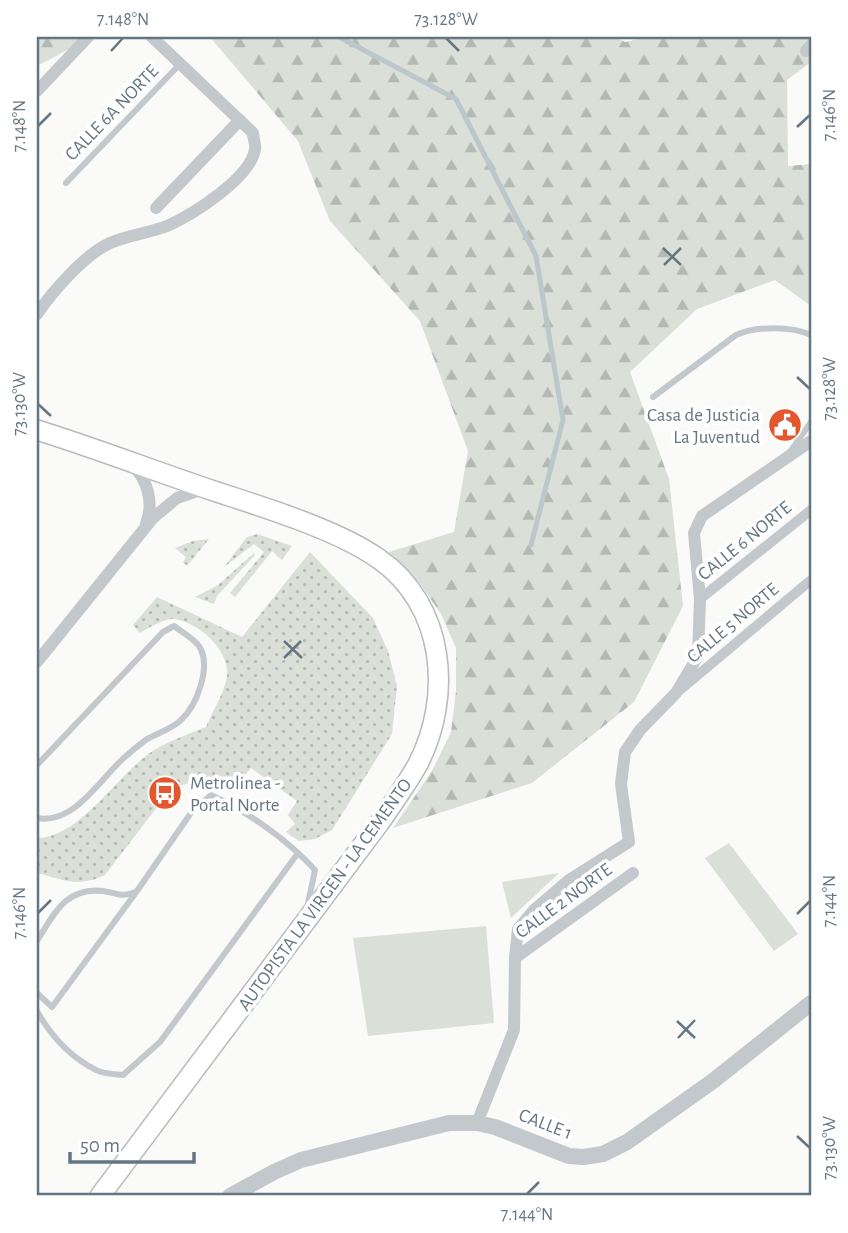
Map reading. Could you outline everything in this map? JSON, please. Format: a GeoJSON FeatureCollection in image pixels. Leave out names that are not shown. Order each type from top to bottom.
{"type":"FeatureCollection","features":[{"type":"Feature","properties":{"kind":"main road","name":"AUTOPISTA LA VIRGEN - LA CEMENTO"},"geometry":{"type":"LineString","coordinates":[[37,430],[120,457],[337,536],[380,559],[409,589],[429,622],[437,653],[439,689],[432,727],[418,764],[380,822],[100,1196]]}},
{"type":"Feature","properties":{"kind":"street"},"geometry":{"type":"LineString","coordinates":[[37,91],[88,37]]}},
{"type":"Feature","properties":{"kind":"street"},"geometry":{"type":"LineString","coordinates":[[37,314],[85,261],[109,244],[166,226],[195,210],[233,183],[247,167],[255,149],[253,133],[152,37]]}},
{"type":"Feature","properties":{"kind":"street"},"geometry":{"type":"LineString","coordinates":[[156,208],[240,120]]}},
{"type":"Feature","properties":{"kind":"street"},"geometry":{"type":"LineString","coordinates":[[477,1123],[514,1030],[518,929],[534,910],[569,880],[629,842],[621,784],[625,752],[640,730],[676,693],[698,656],[700,600],[694,533],[698,523],[702,516],[811,441]]}},
{"type":"Feature","properties":{"kind":"street"},"geometry":{"type":"LineString","coordinates":[[120,457],[134,467],[144,481],[150,514],[144,531]]}},
{"type":"Feature","properties":{"kind":"street"},"geometry":{"type":"LineString","coordinates":[[37,662],[164,506],[191,491],[206,488]]}},
{"type":"Feature","properties":{"kind":"street","name":"CALLE 6 NORTE"},"geometry":{"type":"LineString","coordinates":[[700,600],[811,510]]}},
{"type":"Feature","properties":{"kind":"street","name":"CALLE 5 NORTE"},"geometry":{"type":"LineString","coordinates":[[676,693],[811,580]]}},
{"type":"Feature","properties":{"kind":"street","name":"CALLE 2 NORTE"},"geometry":{"type":"LineString","coordinates":[[516,958],[633,873]]}},
{"type":"Feature","properties":{"kind":"street","name":"CALLE 1"},"geometry":{"type":"LineString","coordinates":[[230,1196],[301,1160],[461,1122],[477,1123],[516,1134],[569,1156],[592,1156],[615,1150],[713,1080],[811,1003]]}},
{"type":"Feature","properties":{"kind":"lane","name":"CALLE 6A NORTE"},"geometry":{"type":"LineString","coordinates":[[66,183],[180,64]]}},
{"type":"Feature","properties":{"kind":"lane"},"geometry":{"type":"LineString","coordinates":[[653,397],[736,335],[746,331],[779,329],[811,335]]}},
{"type":"Feature","properties":{"kind":"lane"},"geometry":{"type":"LineString","coordinates":[[788,455],[811,422]]}},
{"type":"Feature","properties":{"kind":"lane"},"geometry":{"type":"LineString","coordinates":[[37,765],[163,632],[174,626],[200,647],[204,665],[201,683],[193,704],[181,721],[139,745],[83,800],[61,816],[46,820],[37,818]]}},
{"type":"Feature","properties":{"kind":"lane"},"geometry":{"type":"LineString","coordinates":[[37,993],[52,1007],[193,810],[211,795],[236,806],[298,853],[315,870],[302,927]]}},
{"type":"Feature","properties":{"kind":"lane"},"geometry":{"type":"LineString","coordinates":[[37,1011],[48,1031],[66,1050],[98,1071],[123,1075],[160,1042],[298,853]]}},
{"type":"Feature","properties":{"kind":"lane"},"geometry":{"type":"LineString","coordinates":[[37,941],[62,901],[84,892],[104,891],[122,897],[137,891]]}},
{"type":"Feature","properties":{"kind":"green space"},"geometry":{"type":"Polygon","coordinates":[[[37,37],[92,37],[37,66],[37,37]]]}},
{"type":"Feature","properties":{"kind":"green space"},"geometry":{"type":"Polygon","coordinates":[[[210,37],[616,37],[625,42],[647,37],[811,37],[811,62],[787,80],[788,166],[811,164],[811,306],[775,280],[697,309],[630,372],[669,479],[683,606],[634,702],[532,783],[393,828],[432,771],[451,732],[456,691],[456,648],[441,614],[419,582],[389,552],[454,532],[468,451],[420,321],[330,221],[298,141],[210,37]]]}},
{"type":"Feature","properties":{"kind":"green space"},"geometry":{"type":"Polygon","coordinates":[[[257,534],[292,546],[282,560],[272,551],[235,597],[230,593],[264,552],[254,544],[224,567],[247,537],[257,534]]]}},
{"type":"Feature","properties":{"kind":"green space"},"geometry":{"type":"Polygon","coordinates":[[[209,539],[187,566],[183,562],[186,557],[175,548],[193,541],[209,539]]]}},
{"type":"Feature","properties":{"kind":"green space"},"geometry":{"type":"Polygon","coordinates":[[[310,552],[373,618],[388,651],[397,686],[392,734],[332,830],[315,839],[299,841],[286,832],[295,824],[288,815],[297,801],[251,768],[232,791],[203,778],[171,789],[105,875],[79,882],[37,873],[37,838],[52,835],[82,818],[135,765],[154,750],[206,727],[224,689],[227,667],[224,657],[203,632],[175,619],[162,621],[140,633],[133,625],[157,597],[242,637],[310,552]]]}},
{"type":"Feature","properties":{"kind":"green space"},"geometry":{"type":"Polygon","coordinates":[[[254,553],[217,596],[214,604],[195,597],[218,585],[254,553]]]}},
{"type":"Feature","properties":{"kind":"green space"},"geometry":{"type":"Polygon","coordinates":[[[729,843],[798,934],[774,951],[705,858],[729,843]]]}},
{"type":"Feature","properties":{"kind":"green space"},"geometry":{"type":"Polygon","coordinates":[[[559,873],[511,918],[502,882],[559,873]]]}},
{"type":"Feature","properties":{"kind":"green space"},"geometry":{"type":"Polygon","coordinates":[[[486,926],[494,1023],[368,1036],[353,938],[486,926]]]}},
{"type":"Feature","properties":{"kind":"waterway"},"geometry":{"type":"LineString","coordinates":[[339,37],[456,99],[536,256],[563,420],[531,545]]}},
{"type":"Feature","properties":{"kind":"place","name":"Casa de Justicia La Juventud"},"geometry":{"type":"Point","coordinates":[785,425]}},
{"type":"Feature","properties":{"kind":"place","name":"Metrolinea - Portal Norte"},"geometry":{"type":"Point","coordinates":[165,793]}}]}
